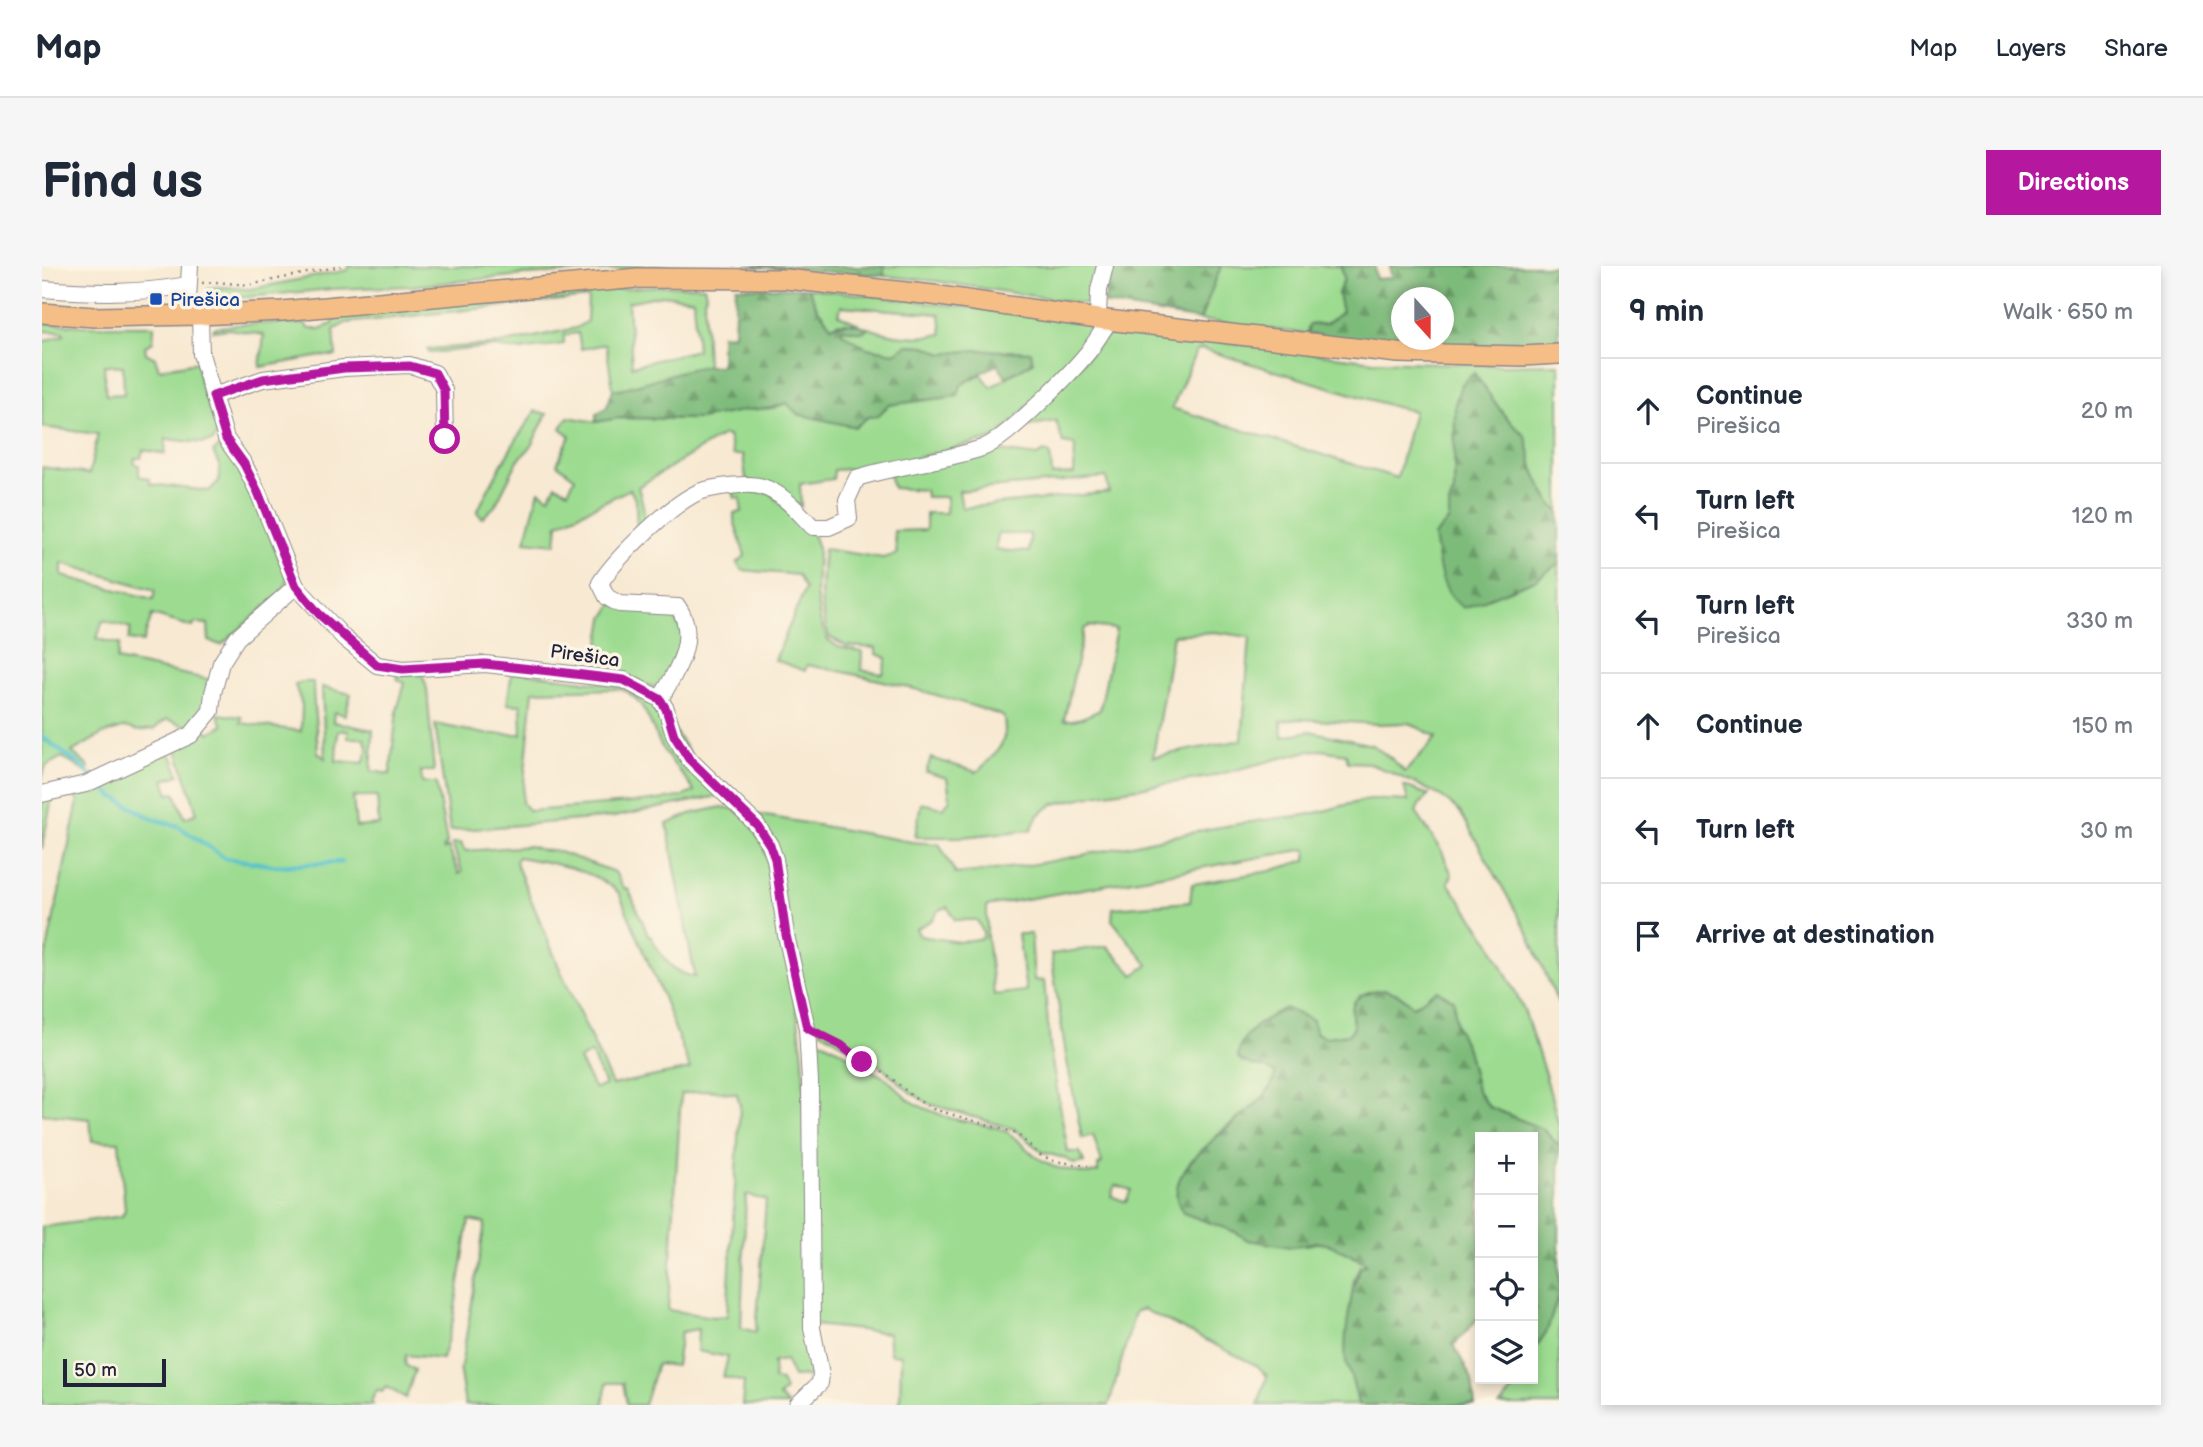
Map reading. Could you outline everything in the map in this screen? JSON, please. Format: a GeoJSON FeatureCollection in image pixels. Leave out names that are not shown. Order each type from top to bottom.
{"type":"FeatureCollection","features":[{"type":"Feature","properties":{"kind":"main road"},"geometry":{"type":"LineString","coordinates":[[42,313],[94,317],[282,311],[490,290],[651,278],[786,279],[1398,354],[1559,354]]}},
{"type":"Feature","properties":{"kind":"street","name":"Pirešica"},"geometry":{"type":"LineString","coordinates":[[190,266],[188,285],[201,354],[226,439],[244,464],[258,492],[296,586],[335,630],[377,665],[403,669],[485,664],[550,671],[624,680],[660,699]]}},
{"type":"Feature","properties":{"kind":"street"},"geometry":{"type":"LineString","coordinates":[[797,1405],[820,1383],[821,1374],[811,1328],[810,1081],[807,1028],[786,935],[775,859],[770,845],[757,825],[689,759],[674,735],[660,699],[676,673],[689,636],[685,616],[678,607],[619,604],[607,597],[600,583],[632,546],[673,509],[699,492],[734,486],[761,486],[781,495],[813,527],[829,527],[849,518],[847,500],[857,478],[885,469],[950,457],[985,447],[1011,429],[1087,353],[1104,319],[1099,290],[1105,266]]}},
{"type":"Feature","properties":{"kind":"street"},"geometry":{"type":"LineString","coordinates":[[42,289],[118,294],[188,285]]}},
{"type":"Feature","properties":{"kind":"street"},"geometry":{"type":"LineString","coordinates":[[213,396],[263,379],[344,368],[410,366],[435,373],[444,390],[445,439]]}},
{"type":"Feature","properties":{"kind":"street"},"geometry":{"type":"LineString","coordinates":[[42,794],[86,784],[191,734],[211,711],[221,663],[237,638],[296,586]]}},
{"type":"Feature","properties":{"kind":"path"},"geometry":{"type":"LineString","coordinates":[[188,285],[216,282],[248,285],[341,266]]}},
{"type":"Feature","properties":{"kind":"path"},"geometry":{"type":"LineString","coordinates":[[807,1028],[841,1045],[862,1062],[888,1074],[913,1097],[933,1108],[1016,1133],[1040,1155],[1054,1161],[1088,1166]]}},
{"type":"Feature","properties":{"kind":"green space"},"geometry":{"type":"Polygon","coordinates":[[[349,266],[687,266],[523,275],[412,286],[332,289],[247,297],[209,295],[208,289],[251,289],[348,270],[349,266]]]}},
{"type":"Feature","properties":{"kind":"green space"},"geometry":{"type":"Polygon","coordinates":[[[746,266],[884,266],[884,276],[746,266]]]}},
{"type":"Feature","properties":{"kind":"green space"},"geometry":{"type":"Polygon","coordinates":[[[884,266],[1099,266],[1094,298],[1084,304],[935,281],[884,276],[884,266]]]}},
{"type":"Feature","properties":{"kind":"green space"},"geometry":{"type":"Polygon","coordinates":[[[1108,266],[1221,266],[1200,320],[1105,304],[1108,266]]]}},
{"type":"Feature","properties":{"kind":"green space"},"geometry":{"type":"Polygon","coordinates":[[[1221,266],[1341,266],[1344,279],[1338,294],[1342,312],[1326,324],[1309,325],[1307,334],[1200,320],[1221,266]]]}},
{"type":"Feature","properties":{"kind":"green space"},"geometry":{"type":"Polygon","coordinates":[[[1341,266],[1375,266],[1376,279],[1391,278],[1390,266],[1559,266],[1559,344],[1454,345],[1454,287],[1391,287],[1391,342],[1307,334],[1309,325],[1326,324],[1342,312],[1338,293],[1344,279],[1341,266]]]}},
{"type":"Feature","properties":{"kind":"green space"},"geometry":{"type":"Polygon","coordinates":[[[658,286],[704,286],[707,365],[613,390],[606,344],[581,349],[578,333],[564,335],[564,344],[521,350],[492,347],[429,353],[427,349],[501,344],[576,328],[587,321],[588,297],[346,323],[334,330],[336,356],[260,367],[264,335],[229,329],[213,331],[214,328],[225,326],[260,323],[306,324],[308,329],[319,329],[348,315],[376,309],[658,286]],[[662,295],[628,302],[632,366],[697,350],[693,299],[662,295]]]}},
{"type":"Feature","properties":{"kind":"green space"},"geometry":{"type":"Polygon","coordinates":[[[736,287],[808,288],[817,308],[832,327],[845,323],[868,328],[862,332],[843,329],[841,332],[867,348],[894,353],[907,345],[925,346],[943,354],[975,350],[1031,352],[1033,362],[1006,377],[997,364],[961,385],[958,396],[888,405],[878,416],[868,417],[855,427],[797,414],[787,403],[772,408],[700,419],[619,418],[596,422],[596,414],[606,408],[613,390],[680,371],[721,366],[721,335],[734,334],[736,287]]]}},
{"type":"Feature","properties":{"kind":"green space"},"geometry":{"type":"Polygon","coordinates":[[[808,288],[1083,321],[1097,329],[1094,337],[998,437],[851,475],[851,469],[834,470],[833,479],[800,484],[801,507],[746,479],[743,455],[733,455],[728,436],[723,435],[638,487],[644,518],[637,536],[636,501],[630,489],[558,524],[556,544],[525,541],[539,491],[549,497],[556,485],[568,491],[575,478],[557,464],[570,436],[561,428],[568,417],[596,422],[619,418],[700,419],[772,408],[787,403],[855,427],[868,417],[878,416],[887,405],[958,396],[960,385],[981,374],[991,387],[1033,362],[1030,352],[975,350],[943,354],[925,346],[907,345],[894,353],[867,348],[841,333],[843,329],[862,332],[868,328],[905,336],[933,336],[942,334],[940,314],[841,306],[839,315],[859,324],[837,323],[832,327],[817,308],[808,288]]]}},
{"type":"Feature","properties":{"kind":"green space"},"geometry":{"type":"Polygon","coordinates":[[[42,323],[154,326],[153,342],[145,346],[146,353],[155,358],[159,369],[197,362],[201,385],[218,433],[213,441],[203,443],[166,439],[165,454],[143,450],[141,458],[135,458],[134,463],[139,465],[139,476],[150,479],[150,484],[209,491],[219,481],[220,467],[213,452],[222,445],[241,467],[287,576],[280,594],[221,645],[209,641],[208,624],[195,623],[193,627],[152,615],[143,642],[128,640],[131,628],[103,620],[97,639],[120,644],[117,660],[211,680],[205,706],[191,728],[167,719],[154,729],[138,731],[126,727],[103,734],[72,752],[89,767],[85,772],[62,757],[46,766],[42,779],[42,467],[89,474],[98,434],[42,427],[42,342],[64,335],[63,332],[42,331],[42,323]],[[104,365],[106,395],[124,394],[123,366],[104,365]],[[62,563],[62,576],[153,599],[155,590],[62,563]]]}},
{"type":"Feature","properties":{"kind":"green space"},"geometry":{"type":"Polygon","coordinates":[[[1128,329],[1373,361],[1559,364],[1559,512],[1551,504],[1540,484],[1525,437],[1504,415],[1474,373],[1455,455],[1454,492],[1449,504],[1449,520],[1535,580],[1559,563],[1559,1005],[1527,931],[1460,812],[1441,796],[1369,763],[1348,762],[1346,754],[1308,751],[1209,777],[1054,804],[1038,815],[1031,830],[962,837],[915,837],[921,803],[943,808],[950,800],[947,778],[926,772],[931,758],[977,772],[995,754],[1003,741],[1003,716],[931,693],[807,665],[805,671],[775,660],[805,589],[798,575],[742,570],[737,563],[745,556],[734,513],[742,512],[740,498],[735,498],[733,491],[769,492],[813,534],[818,548],[816,593],[820,620],[827,639],[838,647],[862,652],[861,670],[883,674],[887,658],[876,654],[876,648],[846,646],[829,637],[822,604],[824,549],[883,558],[897,554],[894,531],[926,530],[926,513],[946,513],[947,497],[926,497],[925,490],[893,488],[889,474],[993,450],[1037,456],[1044,452],[1050,454],[1052,475],[1074,474],[1075,445],[1063,443],[1056,421],[1027,426],[1027,421],[1115,330],[1128,329]],[[1202,349],[1196,351],[1172,408],[1397,478],[1414,411],[1202,349]],[[1106,477],[959,491],[962,508],[1109,492],[1106,477]],[[998,534],[996,550],[1029,552],[1030,534],[998,534]],[[1089,626],[1084,629],[1064,720],[1078,719],[1100,710],[1116,629],[1089,626]],[[1214,632],[1173,635],[1153,757],[1242,740],[1250,637],[1214,632]],[[1299,719],[1281,721],[1282,737],[1310,731],[1372,745],[1405,772],[1437,737],[1409,723],[1377,724],[1299,719]]]}},
{"type":"Feature","properties":{"kind":"green space"},"geometry":{"type":"Polygon","coordinates":[[[1474,373],[1504,415],[1526,437],[1533,468],[1540,484],[1551,504],[1559,512],[1559,563],[1535,580],[1464,608],[1449,594],[1445,586],[1434,536],[1449,520],[1449,504],[1454,492],[1455,404],[1461,385],[1474,373]]]}},
{"type":"Feature","properties":{"kind":"green space"},"geometry":{"type":"Polygon","coordinates":[[[535,411],[547,414],[530,448],[518,460],[495,506],[482,518],[477,512],[483,499],[535,411]]]}},
{"type":"Feature","properties":{"kind":"green space"},"geometry":{"type":"Polygon","coordinates":[[[613,604],[673,613],[685,637],[659,689],[623,676],[595,672],[604,618],[613,604]]]}},
{"type":"Feature","properties":{"kind":"green space"},"geometry":{"type":"Polygon","coordinates":[[[512,671],[629,687],[658,706],[718,796],[614,817],[450,831],[435,724],[485,734],[522,734],[521,705],[507,704],[512,671]],[[620,689],[533,691],[522,803],[529,811],[642,802],[680,797],[694,792],[659,743],[642,707],[629,693],[620,689]]]}},
{"type":"Feature","properties":{"kind":"green space"},"geometry":{"type":"Polygon","coordinates":[[[417,673],[423,676],[427,689],[434,771],[421,771],[422,783],[436,783],[447,843],[443,849],[448,847],[459,874],[462,872],[452,844],[461,843],[465,851],[530,846],[545,851],[554,850],[615,872],[623,887],[629,890],[648,935],[662,956],[679,972],[695,977],[667,824],[690,814],[722,807],[734,809],[747,818],[771,859],[803,1056],[813,1376],[793,1377],[785,1360],[773,1362],[774,1380],[781,1381],[785,1390],[779,1397],[788,1405],[742,1405],[744,1382],[723,1377],[728,1357],[697,1351],[698,1329],[681,1332],[676,1366],[657,1364],[644,1405],[627,1405],[623,1383],[607,1383],[603,1405],[465,1405],[460,1373],[485,1223],[469,1220],[453,1321],[442,1359],[406,1355],[405,1365],[415,1370],[406,1398],[386,1387],[382,1392],[377,1390],[371,1401],[373,1405],[42,1405],[42,1227],[122,1216],[125,1210],[119,1142],[92,1141],[90,1119],[42,1114],[42,974],[78,801],[72,794],[166,751],[173,758],[179,775],[164,780],[169,794],[175,793],[185,818],[197,813],[176,747],[204,727],[209,733],[223,725],[218,714],[242,717],[241,723],[301,731],[302,705],[295,685],[302,682],[313,682],[318,753],[325,758],[322,687],[351,694],[345,715],[334,712],[333,722],[373,730],[371,771],[390,774],[397,710],[405,683],[398,680],[397,676],[417,673]],[[338,730],[336,761],[363,763],[368,749],[364,738],[348,738],[348,731],[338,730]],[[377,796],[353,797],[356,827],[379,825],[377,796]],[[518,857],[517,866],[612,1085],[690,1069],[619,893],[597,878],[558,865],[518,857]],[[591,1053],[579,1060],[595,1089],[605,1085],[591,1053]],[[709,1090],[681,1094],[668,1310],[713,1317],[727,1316],[740,1106],[737,1094],[709,1090]],[[746,1195],[741,1328],[756,1332],[766,1200],[746,1195]]]}},
{"type":"Feature","properties":{"kind":"green space"},"geometry":{"type":"Polygon","coordinates":[[[1404,786],[1429,795],[1416,812],[1442,852],[1452,875],[1448,883],[1489,940],[1524,1010],[1559,1126],[1559,1146],[1543,1129],[1489,1107],[1477,1090],[1467,1049],[1456,1025],[1454,1001],[1430,994],[1413,1006],[1397,994],[1373,992],[1360,996],[1353,1005],[1354,1027],[1349,1034],[1326,1037],[1316,1033],[1284,1009],[1273,1015],[1242,1062],[1265,1067],[1275,1073],[1268,1091],[1253,1107],[1219,1133],[1188,1166],[1235,1232],[1248,1240],[1308,1245],[1323,1243],[1366,1263],[1367,1265],[1360,1266],[1354,1279],[1346,1339],[1358,1405],[1258,1405],[1267,1376],[1258,1366],[1143,1309],[1135,1312],[1109,1405],[900,1405],[901,1355],[890,1354],[888,1333],[814,1325],[809,1034],[886,1078],[908,1099],[922,1107],[949,1118],[998,1128],[1009,1133],[1035,1156],[1054,1167],[1086,1174],[1098,1172],[1098,1165],[1102,1163],[1093,1135],[1082,1138],[1066,1056],[1051,954],[1107,946],[1134,975],[1148,965],[1112,920],[1113,908],[1190,902],[1192,884],[1270,871],[1306,860],[1307,849],[987,906],[987,936],[994,995],[1026,991],[1018,934],[1031,934],[1034,980],[1044,981],[1051,1056],[1068,1152],[1080,1152],[1084,1162],[1075,1164],[1042,1152],[1014,1129],[930,1104],[911,1093],[883,1068],[808,1023],[804,997],[755,814],[912,842],[939,844],[956,874],[1042,863],[1212,828],[1307,815],[1362,801],[1408,801],[1404,786]],[[948,907],[939,910],[932,920],[916,929],[920,936],[959,942],[983,938],[977,920],[955,920],[948,907]],[[1115,1185],[1111,1196],[1126,1202],[1131,1190],[1115,1185]]]}},
{"type":"Feature","properties":{"kind":"green space"},"geometry":{"type":"Polygon","coordinates":[[[52,798],[42,849],[42,800],[52,798]]]}},
{"type":"Feature","properties":{"kind":"green space"},"geometry":{"type":"Polygon","coordinates":[[[1386,990],[1398,994],[1413,1006],[1438,991],[1454,1000],[1456,1025],[1467,1049],[1477,1090],[1489,1107],[1543,1129],[1559,1146],[1559,1293],[1547,1331],[1538,1344],[1538,1132],[1475,1132],[1475,1322],[1454,1345],[1472,1380],[1475,1405],[1358,1405],[1345,1348],[1354,1287],[1361,1266],[1367,1265],[1366,1263],[1331,1245],[1316,1242],[1290,1247],[1248,1240],[1235,1232],[1183,1213],[1177,1200],[1179,1181],[1189,1164],[1258,1102],[1270,1087],[1275,1073],[1238,1058],[1239,1049],[1254,1028],[1285,1008],[1313,1020],[1316,1033],[1326,1037],[1349,1034],[1354,1027],[1354,1003],[1357,998],[1369,992],[1386,990]]]}},
{"type":"Feature","properties":{"kind":"green space"},"geometry":{"type":"Polygon","coordinates":[[[1559,1293],[1559,1405],[1500,1405],[1519,1384],[1538,1384],[1538,1344],[1547,1331],[1559,1293]]]}},
{"type":"Feature","properties":{"kind":"waterway"},"geometry":{"type":"LineString","coordinates":[[42,737],[80,765],[111,795],[151,818],[178,826],[225,858],[277,866],[342,862]]}},
{"type":"Feature","properties":{"kind":"place","name":"Pirešica"},"geometry":{"type":"Point","coordinates":[156,299]}},
{"type":"Feature","properties":{"kind":"route"},"geometry":{"type":"LineString","coordinates":[[445,439],[444,390],[435,373],[410,366],[344,368],[263,379],[213,396],[226,439],[244,464],[258,492],[296,586],[319,614],[377,665],[403,669],[485,664],[550,671],[624,680],[660,699],[674,735],[689,759],[757,825],[770,845],[781,891],[793,971],[807,1028],[841,1045],[862,1062]]}}]}
